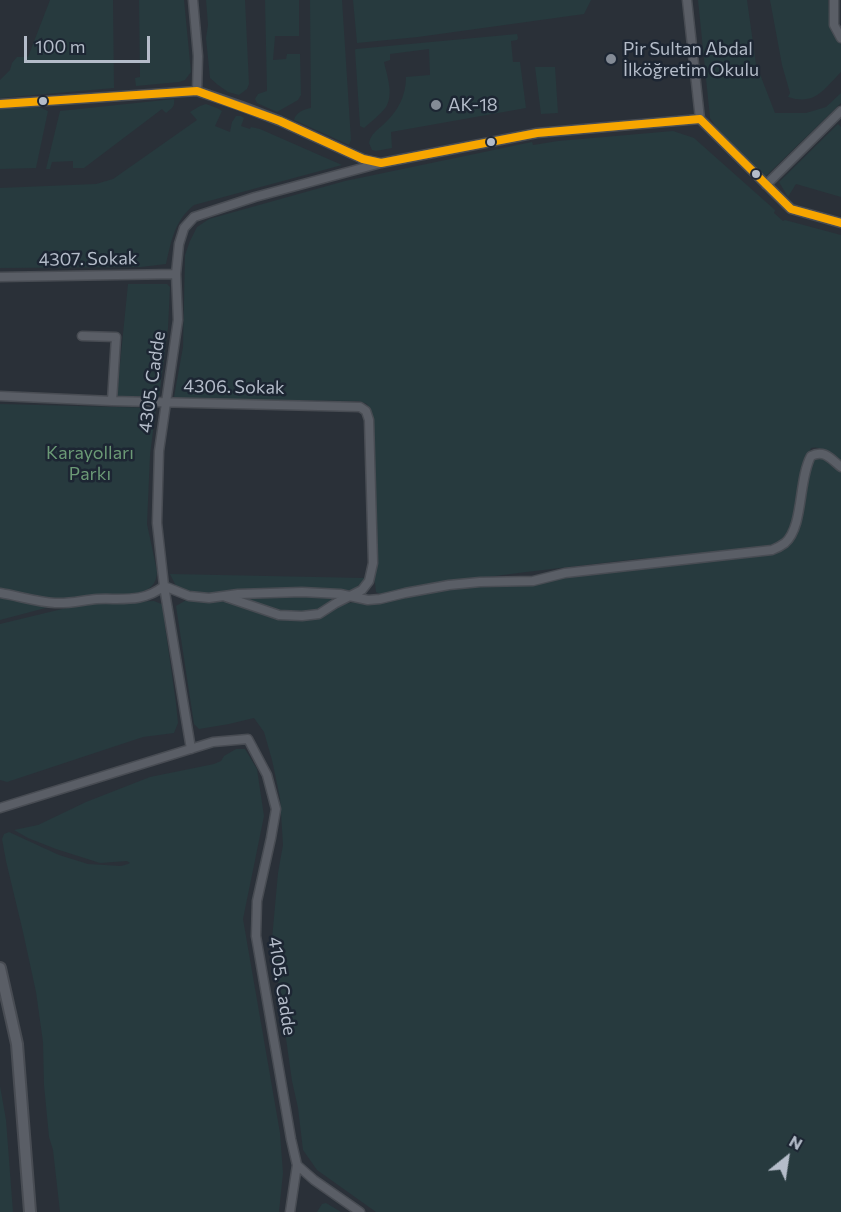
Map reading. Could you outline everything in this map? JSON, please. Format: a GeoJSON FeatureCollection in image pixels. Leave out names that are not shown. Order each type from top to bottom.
{"type":"FeatureCollection","features":[{"type":"Feature","properties":{"kind":"street"},"geometry":{"type":"LineString","coordinates":[[193,0],[198,56],[197,91]]}},
{"type":"Feature","properties":{"kind":"street"},"geometry":{"type":"LineString","coordinates":[[687,0],[700,119],[791,209],[841,223]]}},
{"type":"Feature","properties":{"kind":"street"},"geometry":{"type":"LineString","coordinates":[[834,0],[834,25],[841,38]]}},
{"type":"Feature","properties":{"kind":"street"},"geometry":{"type":"LineString","coordinates":[[0,104],[197,91],[270,117],[363,159],[381,163]]}},
{"type":"Feature","properties":{"kind":"street"},"geometry":{"type":"LineString","coordinates":[[766,185],[841,111]]}},
{"type":"Feature","properties":{"kind":"street","name":"4305. Cadde"},"geometry":{"type":"LineString","coordinates":[[191,749],[164,586],[157,523],[159,450],[178,320],[176,274],[179,244],[184,228],[194,217],[255,197],[381,163],[537,133],[700,119]]}},
{"type":"Feature","properties":{"kind":"street","name":"4307. Sokak"},"geometry":{"type":"LineString","coordinates":[[0,277],[176,274]]}},
{"type":"Feature","properties":{"kind":"street"},"geometry":{"type":"LineString","coordinates":[[82,336],[116,337],[112,401]]}},
{"type":"Feature","properties":{"kind":"street","name":"4306. Sokak"},"geometry":{"type":"LineString","coordinates":[[0,396],[360,407],[366,411],[369,420],[373,563],[369,581],[362,590],[351,596]]}},
{"type":"Feature","properties":{"kind":"street"},"geometry":{"type":"LineString","coordinates":[[0,593],[68,604],[96,599],[138,599],[156,593],[164,586],[189,596],[209,598],[238,594],[302,592],[340,594],[368,600],[449,585],[533,580],[565,573],[772,550],[786,542],[794,531],[804,472],[811,456],[825,453],[841,467]]}},
{"type":"Feature","properties":{"kind":"street"},"geometry":{"type":"LineString","coordinates":[[223,596],[279,615],[302,616],[319,614],[351,596]]}},
{"type":"Feature","properties":{"kind":"street","name":"4105. Cadde"},"geometry":{"type":"LineString","coordinates":[[191,749],[213,742],[248,739],[267,775],[276,809],[256,901],[256,936],[297,1165]]}},
{"type":"Feature","properties":{"kind":"street"},"geometry":{"type":"LineString","coordinates":[[0,808],[191,749]]}},
{"type":"Feature","properties":{"kind":"street"},"geometry":{"type":"LineString","coordinates":[[0,968],[16,1044],[30,1212]]}},
{"type":"Feature","properties":{"kind":"street"},"geometry":{"type":"LineString","coordinates":[[290,1212],[297,1165]]}},
{"type":"Feature","properties":{"kind":"street"},"geometry":{"type":"LineString","coordinates":[[297,1165],[360,1212]]}},
{"type":"Feature","properties":{"kind":"green space"},"geometry":{"type":"Polygon","coordinates":[[[50,0],[113,0],[114,88],[0,98],[0,80],[10,70],[17,57],[28,57],[50,0]]]}},
{"type":"Feature","properties":{"kind":"green space"},"geometry":{"type":"Polygon","coordinates":[[[139,0],[184,0],[191,72],[185,80],[136,86],[135,78],[140,77],[139,0]]]}},
{"type":"Feature","properties":{"kind":"green space"},"geometry":{"type":"Polygon","coordinates":[[[206,0],[245,0],[249,84],[247,89],[239,95],[228,92],[210,78],[206,38],[208,25],[206,0]]]}},
{"type":"Feature","properties":{"kind":"green space"},"geometry":{"type":"Polygon","coordinates":[[[265,0],[299,0],[299,36],[275,36],[273,60],[286,59],[287,54],[300,54],[301,95],[298,100],[277,112],[257,103],[255,99],[258,94],[267,91],[265,0]]]}},
{"type":"Feature","properties":{"kind":"green space"},"geometry":{"type":"Polygon","coordinates":[[[310,0],[342,0],[351,140],[349,145],[294,120],[301,111],[311,108],[310,0]]]}},
{"type":"Feature","properties":{"kind":"green space"},"geometry":{"type":"Polygon","coordinates":[[[353,0],[591,0],[584,14],[357,43],[353,0]]]}},
{"type":"Feature","properties":{"kind":"green space"},"geometry":{"type":"Polygon","coordinates":[[[698,0],[747,0],[756,64],[775,113],[806,113],[826,107],[841,93],[841,103],[765,177],[710,118],[698,0]]]}},
{"type":"Feature","properties":{"kind":"green space"},"geometry":{"type":"Polygon","coordinates":[[[770,0],[828,0],[830,26],[841,45],[841,72],[824,90],[812,98],[788,97],[790,93],[782,65],[770,0]]]}},
{"type":"Feature","properties":{"kind":"green space"},"geometry":{"type":"Polygon","coordinates":[[[517,34],[517,40],[511,41],[513,62],[520,62],[526,108],[391,132],[392,148],[372,150],[369,143],[371,137],[397,108],[405,91],[406,77],[430,75],[429,49],[390,54],[390,60],[384,62],[389,85],[388,102],[381,113],[364,128],[360,126],[356,49],[517,34]]]}},
{"type":"Feature","properties":{"kind":"green space"},"geometry":{"type":"Polygon","coordinates":[[[535,67],[555,67],[558,113],[541,114],[535,67]]]}},
{"type":"Feature","properties":{"kind":"green space"},"geometry":{"type":"Polygon","coordinates":[[[174,99],[173,106],[166,113],[162,109],[84,168],[73,168],[73,161],[52,162],[50,169],[46,169],[60,111],[174,99]]]}},
{"type":"Feature","properties":{"kind":"green space"},"geometry":{"type":"Polygon","coordinates":[[[206,104],[222,111],[215,126],[230,132],[236,116],[241,116],[244,118],[241,126],[260,129],[342,165],[194,205],[178,224],[166,264],[141,267],[0,268],[0,188],[96,184],[113,179],[197,120],[190,112],[206,104]]]}},
{"type":"Feature","properties":{"kind":"green space"},"geometry":{"type":"Polygon","coordinates":[[[39,107],[48,111],[36,168],[0,169],[0,108],[39,107]]]}},
{"type":"Feature","properties":{"kind":"green space"},"geometry":{"type":"Polygon","coordinates":[[[838,124],[841,127],[841,197],[796,184],[788,197],[779,182],[838,124]]]}},
{"type":"Feature","properties":{"kind":"green space"},"geometry":{"type":"Polygon","coordinates":[[[673,131],[694,138],[775,210],[774,213],[783,221],[841,235],[841,463],[820,448],[811,448],[802,468],[791,527],[786,537],[775,547],[734,553],[637,559],[526,572],[433,584],[383,595],[376,592],[374,574],[376,495],[372,414],[367,404],[359,401],[177,399],[174,397],[183,347],[185,255],[197,227],[209,219],[345,181],[532,142],[533,145],[673,131]]]}},
{"type":"Feature","properties":{"kind":"green space"},"geometry":{"type":"Polygon","coordinates":[[[128,284],[167,284],[170,287],[168,328],[159,397],[118,396],[117,394],[128,284]]]}},
{"type":"Feature","properties":{"kind":"green space","name":"Karayolları Parkı"},"geometry":{"type":"Polygon","coordinates":[[[0,404],[156,408],[150,455],[147,524],[157,571],[156,580],[152,586],[138,593],[64,600],[0,590],[0,404]]]}},
{"type":"Feature","properties":{"kind":"green space"},"geometry":{"type":"Polygon","coordinates":[[[820,456],[841,470],[841,1212],[376,1212],[317,1170],[303,1150],[272,939],[283,845],[280,798],[272,760],[264,732],[254,718],[199,729],[194,724],[176,606],[188,599],[233,602],[258,613],[293,619],[316,617],[341,605],[354,602],[371,603],[472,585],[541,583],[600,569],[740,557],[789,543],[812,458],[820,456]]]}},
{"type":"Feature","properties":{"kind":"green space"},"geometry":{"type":"Polygon","coordinates":[[[170,574],[365,578],[354,589],[348,590],[216,595],[188,592],[176,586],[170,574]]]}},
{"type":"Feature","properties":{"kind":"green space"},"geometry":{"type":"Polygon","coordinates":[[[0,595],[53,606],[0,620],[0,595]]]}},
{"type":"Feature","properties":{"kind":"green space"},"geometry":{"type":"Polygon","coordinates":[[[321,595],[332,597],[325,608],[301,615],[277,612],[239,597],[321,595]]]}},
{"type":"Feature","properties":{"kind":"green space"},"geometry":{"type":"Polygon","coordinates":[[[154,601],[164,605],[178,723],[174,733],[143,737],[7,782],[0,780],[0,624],[87,603],[154,601]]]}},
{"type":"Feature","properties":{"kind":"green space"},"geometry":{"type":"Polygon","coordinates":[[[236,749],[245,749],[257,769],[264,816],[243,919],[280,1133],[283,1173],[279,1212],[60,1212],[53,1150],[49,1137],[43,1042],[36,992],[2,839],[4,834],[9,832],[59,855],[88,864],[121,866],[128,864],[130,863],[127,861],[100,863],[56,849],[14,830],[38,825],[86,802],[150,777],[214,764],[236,749]]]}},
{"type":"Feature","properties":{"kind":"green space"},"geometry":{"type":"Polygon","coordinates":[[[0,1086],[6,1120],[13,1212],[0,1212],[0,1086]]]}},
{"type":"Feature","properties":{"kind":"green space"},"geometry":{"type":"Polygon","coordinates":[[[326,1203],[341,1212],[317,1212],[322,1204],[326,1203]]]}},
{"type":"Feature","properties":{"kind":"transit line"},"geometry":{"type":"LineString","coordinates":[[0,104],[197,91],[280,121],[363,159],[381,163],[537,133],[700,119],[791,209],[841,223]]}},
{"type":"Feature","properties":{"kind":"place","name":"Pir Sultan Abdal İlköğretim Okulu"},"geometry":{"type":"Point","coordinates":[611,59]}},
{"type":"Feature","properties":{"kind":"place","name":"AK-18"},"geometry":{"type":"Point","coordinates":[436,105]}}]}
